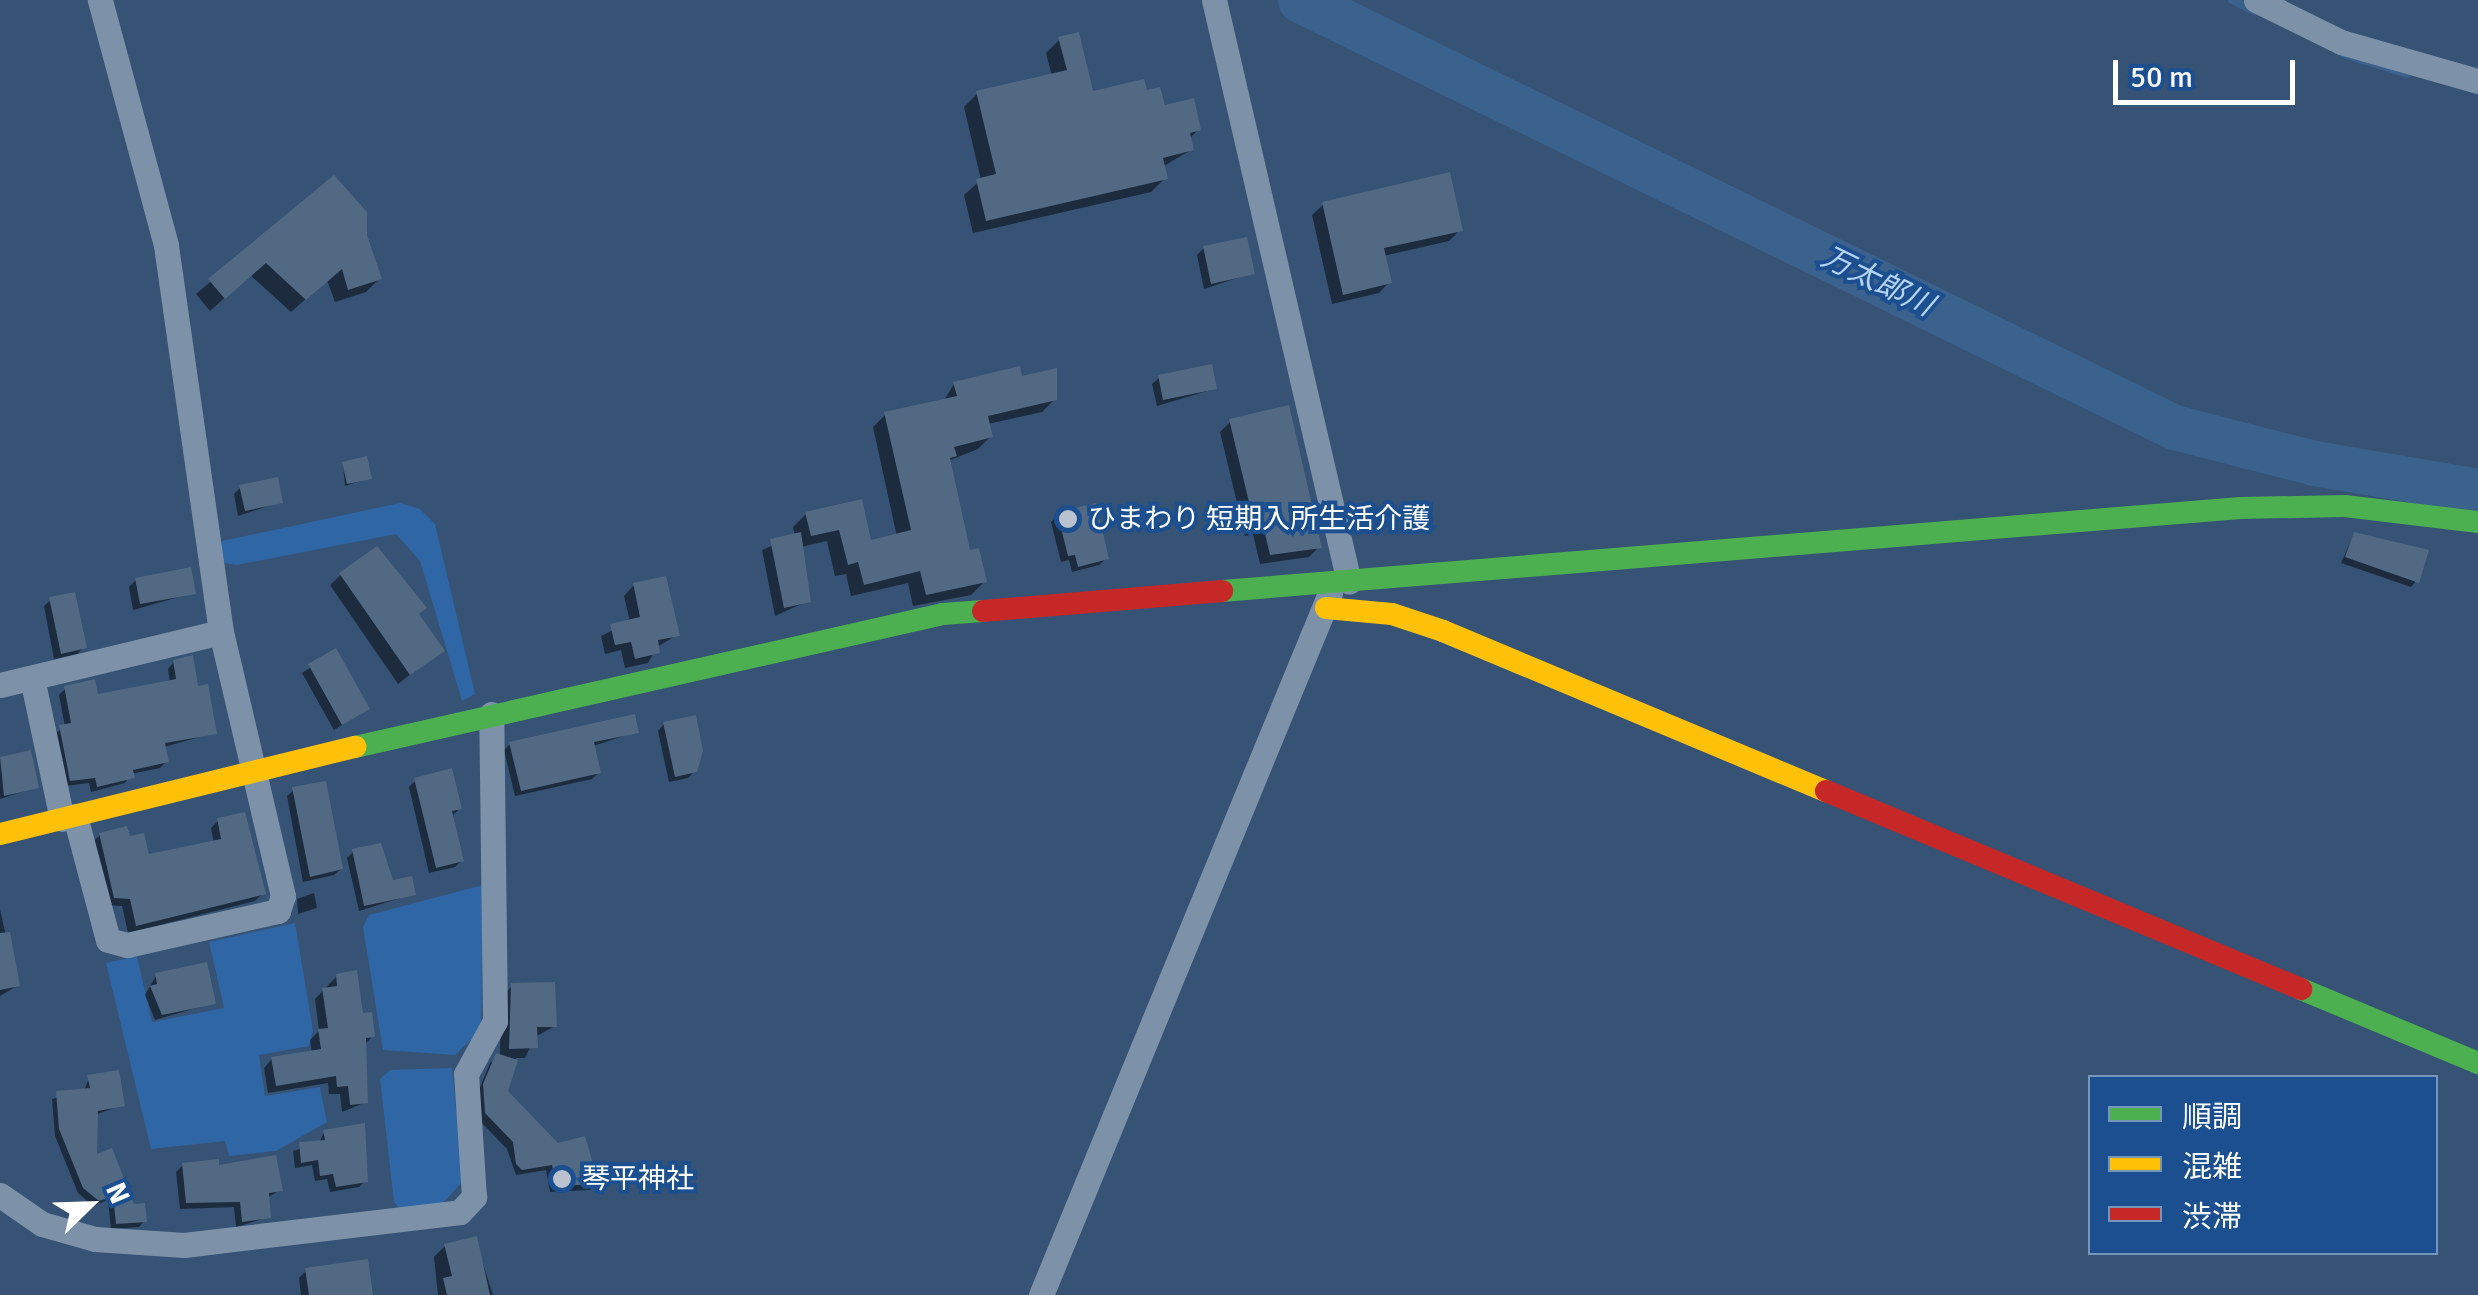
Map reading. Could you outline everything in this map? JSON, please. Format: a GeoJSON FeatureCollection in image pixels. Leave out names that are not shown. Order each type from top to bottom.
{"type":"FeatureCollection","features":[{"type":"Feature","properties":{"kind":"street"},"geometry":{"type":"LineString","coordinates":[[32,678],[69,818],[108,940],[127,945],[278,911],[283,896],[222,632],[166,245],[100,0]]}},
{"type":"Feature","properties":{"kind":"street"},"geometry":{"type":"LineString","coordinates":[[1041,1295],[1326,608],[1341,582],[1214,0]]}},
{"type":"Feature","properties":{"kind":"street"},"geometry":{"type":"LineString","coordinates":[[2256,0],[2341,42],[2478,80]]}},
{"type":"Feature","properties":{"kind":"street"},"geometry":{"type":"LineString","coordinates":[[0,834],[492,714],[943,614],[2241,508],[2345,506],[2478,522]]}},
{"type":"Feature","properties":{"kind":"street"},"geometry":{"type":"LineString","coordinates":[[1326,608],[1392,614],[1443,631],[2478,1063]]}},
{"type":"Feature","properties":{"kind":"street"},"geometry":{"type":"LineString","coordinates":[[0,685],[222,632]]}},
{"type":"Feature","properties":{"kind":"street"},"geometry":{"type":"LineString","coordinates":[[0,1195],[42,1224],[77,1234],[184,1245],[460,1212],[474,1197],[466,1074],[495,1021],[492,714]]}},
{"type":"Feature","properties":{"kind":"shaded area"},"geometry":{"type":"Polygon","coordinates":[[[400,503],[420,509],[435,524],[475,694],[462,701],[420,561],[396,534],[237,565],[219,562],[222,541],[400,503]]]}},
{"type":"Feature","properties":{"kind":"shaded area"},"geometry":{"type":"Polygon","coordinates":[[[483,885],[481,1030],[455,1055],[383,1050],[363,927],[369,915],[483,885]]]}},
{"type":"Feature","properties":{"kind":"shaded area"},"geometry":{"type":"Polygon","coordinates":[[[295,923],[313,1031],[309,1046],[259,1055],[265,1096],[320,1087],[327,1122],[276,1151],[229,1156],[225,1141],[151,1149],[106,963],[137,956],[152,1022],[224,1008],[209,942],[295,923]]]}},
{"type":"Feature","properties":{"kind":"shaded area"},"geometry":{"type":"Polygon","coordinates":[[[452,1068],[463,1181],[442,1204],[400,1209],[394,1202],[380,1079],[390,1070],[452,1068]]]}},
{"type":"Feature","properties":{"kind":"building"},"geometry":{"type":"Polygon","coordinates":[[[1079,32],[1093,91],[1144,79],[1147,90],[1160,87],[1165,105],[1194,98],[1201,130],[1190,133],[1194,150],[1163,158],[1168,179],[986,221],[976,179],[996,174],[976,91],[1067,70],[1058,37],[1079,32]]]}},
{"type":"Feature","properties":{"kind":"building"},"geometry":{"type":"Polygon","coordinates":[[[1450,172],[1463,231],[1384,248],[1392,283],[1343,295],[1322,202],[1450,172]]]}},
{"type":"Feature","properties":{"kind":"building"},"geometry":{"type":"Polygon","coordinates":[[[334,175],[367,212],[367,235],[382,279],[348,290],[342,269],[306,300],[266,263],[225,299],[208,279],[334,175]]]}},
{"type":"Feature","properties":{"kind":"building"},"geometry":{"type":"Polygon","coordinates":[[[1247,237],[1255,274],[1211,284],[1203,246],[1247,237]]]}},
{"type":"Feature","properties":{"kind":"building"},"geometry":{"type":"Polygon","coordinates":[[[1212,364],[1217,389],[1163,400],[1158,375],[1212,364]]]}},
{"type":"Feature","properties":{"kind":"building"},"geometry":{"type":"Polygon","coordinates":[[[1020,366],[1022,376],[1057,368],[1057,400],[988,416],[993,437],[954,447],[957,456],[950,458],[970,550],[979,548],[987,582],[926,595],[920,571],[864,585],[858,562],[848,565],[839,530],[811,536],[805,512],[862,499],[871,540],[911,530],[884,412],[957,396],[953,382],[1020,366]]]}},
{"type":"Feature","properties":{"kind":"building"},"geometry":{"type":"Polygon","coordinates":[[[1289,405],[1322,548],[1270,555],[1263,525],[1255,527],[1229,419],[1289,405]]]}},
{"type":"Feature","properties":{"kind":"building"},"geometry":{"type":"Polygon","coordinates":[[[367,456],[372,479],[347,484],[342,462],[367,456]]]}},
{"type":"Feature","properties":{"kind":"building"},"geometry":{"type":"Polygon","coordinates":[[[278,477],[283,503],[245,511],[239,485],[278,477]]]}},
{"type":"Feature","properties":{"kind":"building"},"geometry":{"type":"Polygon","coordinates":[[[1096,503],[1109,559],[1078,567],[1075,555],[1068,556],[1057,512],[1096,503]]]}},
{"type":"Feature","properties":{"kind":"building"},"geometry":{"type":"Polygon","coordinates":[[[801,532],[811,602],[784,608],[770,539],[801,532]]]}},
{"type":"Feature","properties":{"kind":"building"},"geometry":{"type":"Polygon","coordinates":[[[2354,532],[2429,550],[2419,583],[2345,557],[2354,532]]]}},
{"type":"Feature","properties":{"kind":"building"},"geometry":{"type":"Polygon","coordinates":[[[377,546],[427,608],[419,614],[445,651],[410,675],[339,573],[377,546]]]}},
{"type":"Feature","properties":{"kind":"building"},"geometry":{"type":"Polygon","coordinates":[[[191,567],[196,594],[140,604],[135,578],[191,567]]]}},
{"type":"Feature","properties":{"kind":"building"},"geometry":{"type":"Polygon","coordinates":[[[666,576],[680,636],[658,640],[660,653],[635,659],[631,642],[615,645],[610,624],[640,617],[633,583],[666,576]]]}},
{"type":"Feature","properties":{"kind":"building"},"geometry":{"type":"Polygon","coordinates":[[[75,592],[87,648],[61,654],[49,597],[75,592]]]}},
{"type":"Feature","properties":{"kind":"building"},"geometry":{"type":"Polygon","coordinates":[[[336,648],[370,709],[342,725],[308,664],[336,648]]]}},
{"type":"Feature","properties":{"kind":"building"},"geometry":{"type":"Polygon","coordinates":[[[193,655],[198,686],[208,684],[217,734],[165,743],[169,762],[133,770],[135,778],[97,787],[95,778],[70,781],[59,725],[71,723],[64,686],[95,679],[98,694],[176,679],[173,660],[193,655]]]}},
{"type":"Feature","properties":{"kind":"building"},"geometry":{"type":"Polygon","coordinates":[[[635,714],[639,733],[594,742],[601,773],[521,791],[509,742],[635,714]]]}},
{"type":"Feature","properties":{"kind":"building"},"geometry":{"type":"Polygon","coordinates":[[[696,715],[703,751],[697,772],[675,777],[663,722],[696,715]]]}},
{"type":"Feature","properties":{"kind":"building"},"geometry":{"type":"Polygon","coordinates":[[[31,750],[39,788],[4,796],[0,757],[31,750]]]}},
{"type":"Feature","properties":{"kind":"building"},"geometry":{"type":"Polygon","coordinates":[[[452,768],[462,809],[452,811],[464,861],[436,868],[414,778],[452,768]]]}},
{"type":"Feature","properties":{"kind":"building"},"geometry":{"type":"Polygon","coordinates":[[[326,781],[343,869],[310,877],[292,787],[326,781]]]}},
{"type":"Feature","properties":{"kind":"building"},"geometry":{"type":"Polygon","coordinates":[[[245,812],[266,894],[136,926],[130,899],[114,898],[99,833],[127,826],[130,836],[144,833],[149,854],[221,839],[217,818],[245,812]]]}},
{"type":"Feature","properties":{"kind":"building"},"geometry":{"type":"Polygon","coordinates":[[[381,843],[393,880],[412,876],[416,895],[364,906],[352,849],[381,843]]]}},
{"type":"Feature","properties":{"kind":"building"},"geometry":{"type":"Polygon","coordinates":[[[10,932],[20,986],[0,990],[0,933],[10,932]]]}},
{"type":"Feature","properties":{"kind":"building"},"geometry":{"type":"Polygon","coordinates":[[[207,962],[216,1004],[162,1015],[150,986],[157,984],[155,973],[207,962]]]}},
{"type":"Feature","properties":{"kind":"building"},"geometry":{"type":"Polygon","coordinates":[[[357,970],[363,1013],[372,1012],[375,1037],[366,1038],[368,1103],[350,1105],[348,1086],[337,1087],[336,1076],[276,1086],[271,1057],[321,1049],[318,1029],[328,1028],[322,988],[337,986],[336,974],[357,970]]]}},
{"type":"Feature","properties":{"kind":"building"},"geometry":{"type":"Polygon","coordinates":[[[555,982],[557,1027],[537,1027],[538,1048],[509,1049],[511,983],[555,982]]]}},
{"type":"Feature","properties":{"kind":"building"},"geometry":{"type":"Polygon","coordinates":[[[496,1053],[518,1060],[508,1091],[558,1143],[585,1136],[599,1184],[556,1186],[552,1165],[522,1170],[516,1164],[513,1142],[485,1113],[483,1084],[496,1053]]]}},
{"type":"Feature","properties":{"kind":"building"},"geometry":{"type":"Polygon","coordinates":[[[119,1070],[125,1106],[98,1111],[97,1154],[112,1148],[134,1204],[145,1203],[147,1222],[116,1224],[113,1196],[99,1201],[83,1188],[59,1129],[56,1091],[90,1088],[87,1075],[119,1070]]]}},
{"type":"Feature","properties":{"kind":"building"},"geometry":{"type":"Polygon","coordinates":[[[365,1123],[368,1182],[336,1187],[333,1174],[320,1176],[318,1160],[301,1163],[299,1142],[325,1140],[323,1130],[365,1123]]]}},
{"type":"Feature","properties":{"kind":"building"},"geometry":{"type":"Polygon","coordinates":[[[276,1155],[283,1191],[269,1193],[271,1218],[242,1222],[240,1202],[186,1203],[182,1163],[219,1159],[219,1165],[276,1155]]]}},
{"type":"Feature","properties":{"kind":"building"},"geometry":{"type":"Polygon","coordinates":[[[477,1236],[490,1295],[447,1295],[443,1278],[452,1276],[444,1244],[477,1236]]]}},
{"type":"Feature","properties":{"kind":"building"},"geometry":{"type":"Polygon","coordinates":[[[368,1259],[373,1295],[309,1295],[305,1268],[368,1259]]]}},
{"type":"Feature","properties":{"kind":"waterway","name":"万太郎川"},"geometry":{"type":"LineString","coordinates":[[1300,0],[2174,427],[2314,463],[2478,491]]}},
{"type":"Feature","properties":{"kind":"waterway"},"geometry":{"type":"LineString","coordinates":[[2232,0],[2255,11]]}},
{"type":"Feature","properties":{"kind":"waterway"},"geometry":{"type":"LineString","coordinates":[[2344,54],[2407,74]]}},
{"type":"Feature","properties":{"kind":"traffic: fast"},"geometry":{"type":"LineString","coordinates":[[1222,591],[2241,508],[2345,506],[2478,522]]}},
{"type":"Feature","properties":{"kind":"traffic: fast"},"geometry":{"type":"LineString","coordinates":[[355,747],[943,614],[983,611]]}},
{"type":"Feature","properties":{"kind":"traffic: fast"},"geometry":{"type":"LineString","coordinates":[[2301,989],[2478,1063]]}},
{"type":"Feature","properties":{"kind":"traffic: slow"},"geometry":{"type":"LineString","coordinates":[[1326,608],[1392,614],[1443,631],[1826,791]]}},
{"type":"Feature","properties":{"kind":"traffic: slow"},"geometry":{"type":"LineString","coordinates":[[0,834],[355,747]]}},
{"type":"Feature","properties":{"kind":"traffic: jam"},"geometry":{"type":"LineString","coordinates":[[983,611],[1222,591]]}},
{"type":"Feature","properties":{"kind":"traffic: jam"},"geometry":{"type":"LineString","coordinates":[[1826,791],[2301,989]]}},
{"type":"Feature","properties":{"kind":"place","name":"ひまわり 短期入所生活介護"},"geometry":{"type":"Point","coordinates":[1068,519]}},
{"type":"Feature","properties":{"kind":"place","name":"琴平神社"},"geometry":{"type":"Point","coordinates":[562,1179]}}]}
